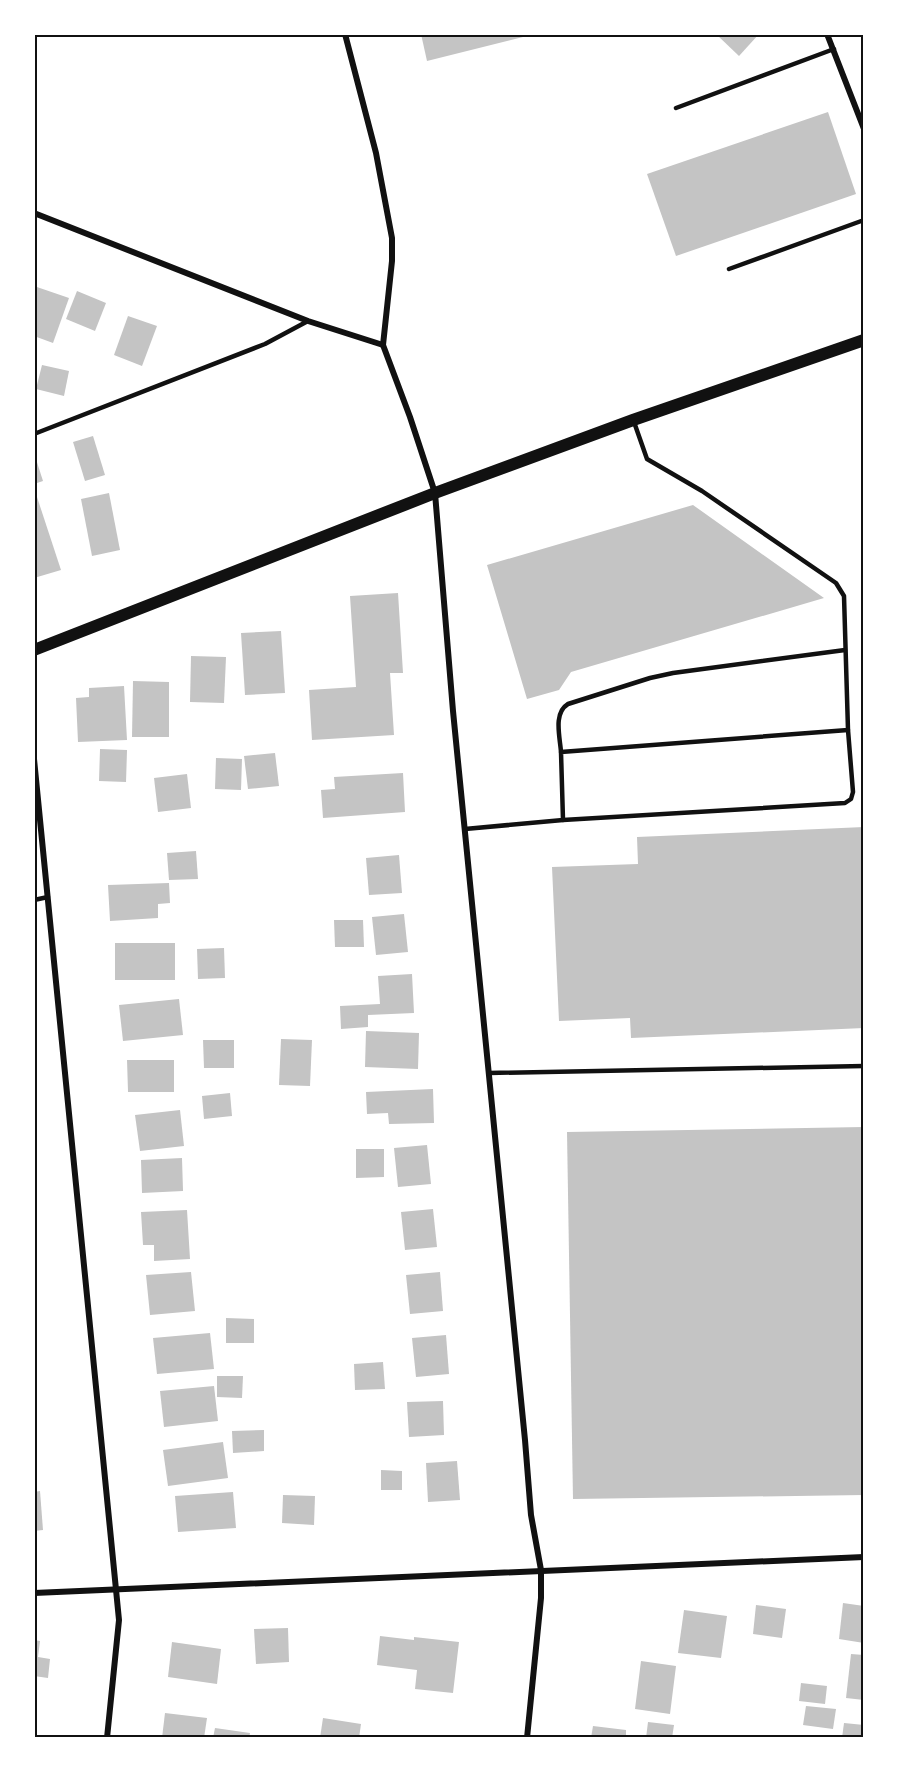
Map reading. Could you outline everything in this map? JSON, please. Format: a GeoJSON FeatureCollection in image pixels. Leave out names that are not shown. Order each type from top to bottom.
{"type":"FeatureCollection","features":[{"type":"Feature","properties":{"kind":"main road"},"geometry":{"type":"LineString","coordinates":[[34,650],[435,493],[633,420],[864,340]]}},
{"type":"Feature","properties":{"kind":"street"},"geometry":{"type":"LineString","coordinates":[[345,34],[376,153],[392,238],[392,261],[383,345],[435,493],[531,1515],[541,1570],[541,1609],[527,1737]]}},
{"type":"Feature","properties":{"kind":"street"},"geometry":{"type":"LineString","coordinates":[[827,34],[864,129]]}},
{"type":"Feature","properties":{"kind":"street"},"geometry":{"type":"LineString","coordinates":[[34,213],[308,321],[383,345]]}},
{"type":"Feature","properties":{"kind":"street"},"geometry":{"type":"LineString","coordinates":[[34,759],[117,1590],[119,1620],[107,1737]]}},
{"type":"Feature","properties":{"kind":"street"},"geometry":{"type":"LineString","coordinates":[[34,1593],[864,1557]]}},
{"type":"Feature","properties":{"kind":"lane"},"geometry":{"type":"LineString","coordinates":[[676,108],[834,49]]}},
{"type":"Feature","properties":{"kind":"lane"},"geometry":{"type":"LineString","coordinates":[[729,269],[864,220]]}},
{"type":"Feature","properties":{"kind":"lane"},"geometry":{"type":"LineString","coordinates":[[34,434],[222,362],[265,344],[308,321]]}},
{"type":"Feature","properties":{"kind":"lane"},"geometry":{"type":"LineString","coordinates":[[465,829],[563,820],[845,803],[851,799],[853,792],[848,730],[844,596],[836,583],[702,491],[647,459],[633,420]]}},
{"type":"Feature","properties":{"kind":"lane"},"geometry":{"type":"LineString","coordinates":[[563,820],[559,716],[562,708],[568,704],[661,675],[845,650]]}},
{"type":"Feature","properties":{"kind":"lane"},"geometry":{"type":"LineString","coordinates":[[561,752],[848,730]]}},
{"type":"Feature","properties":{"kind":"lane"},"geometry":{"type":"LineString","coordinates":[[34,900],[48,897]]}},
{"type":"Feature","properties":{"kind":"lane"},"geometry":{"type":"LineString","coordinates":[[489,1073],[864,1066]]}},
{"type":"Feature","properties":{"kind":"building"},"geometry":{"type":"Polygon","coordinates":[[[421,34],[522,34],[523,37],[427,61],[421,34]]]}},
{"type":"Feature","properties":{"kind":"building"},"geometry":{"type":"Polygon","coordinates":[[[716,34],[759,34],[739,56],[716,34]]]}},
{"type":"Feature","properties":{"kind":"building"},"geometry":{"type":"Polygon","coordinates":[[[828,112],[856,194],[676,256],[647,174],[828,112]]]}},
{"type":"Feature","properties":{"kind":"building"},"geometry":{"type":"Polygon","coordinates":[[[34,286],[69,298],[53,343],[34,336],[34,286]]]}},
{"type":"Feature","properties":{"kind":"building"},"geometry":{"type":"Polygon","coordinates":[[[77,291],[106,303],[95,331],[66,319],[77,291]]]}},
{"type":"Feature","properties":{"kind":"building"},"geometry":{"type":"Polygon","coordinates":[[[128,316],[157,326],[142,366],[114,355],[128,316]]]}},
{"type":"Feature","properties":{"kind":"building"},"geometry":{"type":"Polygon","coordinates":[[[42,365],[69,371],[64,396],[36,389],[42,365]]]}},
{"type":"Feature","properties":{"kind":"building"},"geometry":{"type":"Polygon","coordinates":[[[93,436],[105,475],[85,481],[73,442],[93,436]]]}},
{"type":"Feature","properties":{"kind":"building"},"geometry":{"type":"Polygon","coordinates":[[[34,457],[43,481],[34,484],[34,457]]]}},
{"type":"Feature","properties":{"kind":"building"},"geometry":{"type":"Polygon","coordinates":[[[109,493],[120,550],[92,556],[81,499],[109,493]]]}},
{"type":"Feature","properties":{"kind":"building"},"geometry":{"type":"Polygon","coordinates":[[[34,497],[37,497],[61,570],[34,578],[34,497]]]}},
{"type":"Feature","properties":{"kind":"building"},"geometry":{"type":"Polygon","coordinates":[[[693,505],[824,598],[571,672],[559,690],[527,699],[487,565],[693,505]]]}},
{"type":"Feature","properties":{"kind":"building"},"geometry":{"type":"Polygon","coordinates":[[[398,593],[403,673],[390,673],[394,735],[312,740],[309,690],[356,687],[350,596],[398,593]]]}},
{"type":"Feature","properties":{"kind":"building"},"geometry":{"type":"Polygon","coordinates":[[[281,631],[285,693],[245,695],[241,633],[281,631]]]}},
{"type":"Feature","properties":{"kind":"building"},"geometry":{"type":"Polygon","coordinates":[[[191,656],[226,657],[224,703],[190,702],[191,656]]]}},
{"type":"Feature","properties":{"kind":"building"},"geometry":{"type":"Polygon","coordinates":[[[133,681],[169,682],[169,737],[132,737],[133,681]]]}},
{"type":"Feature","properties":{"kind":"building"},"geometry":{"type":"Polygon","coordinates":[[[124,686],[127,740],[78,742],[76,698],[89,697],[89,688],[124,686]]]}},
{"type":"Feature","properties":{"kind":"building"},"geometry":{"type":"Polygon","coordinates":[[[100,749],[127,750],[126,782],[99,781],[100,749]]]}},
{"type":"Feature","properties":{"kind":"building"},"geometry":{"type":"Polygon","coordinates":[[[275,753],[279,786],[248,789],[244,756],[275,753]]]}},
{"type":"Feature","properties":{"kind":"building"},"geometry":{"type":"Polygon","coordinates":[[[216,758],[242,759],[241,790],[215,789],[216,758]]]}},
{"type":"Feature","properties":{"kind":"building"},"geometry":{"type":"Polygon","coordinates":[[[403,773],[405,812],[323,818],[321,790],[335,789],[334,777],[403,773]]]}},
{"type":"Feature","properties":{"kind":"building"},"geometry":{"type":"Polygon","coordinates":[[[187,774],[191,808],[158,812],[154,778],[187,774]]]}},
{"type":"Feature","properties":{"kind":"building"},"geometry":{"type":"Polygon","coordinates":[[[864,827],[864,1028],[631,1038],[630,1018],[559,1021],[552,867],[638,864],[637,837],[864,827]]]}},
{"type":"Feature","properties":{"kind":"building"},"geometry":{"type":"Polygon","coordinates":[[[196,851],[198,879],[169,880],[167,853],[196,851]]]}},
{"type":"Feature","properties":{"kind":"building"},"geometry":{"type":"Polygon","coordinates":[[[399,855],[402,893],[369,895],[366,858],[399,855]]]}},
{"type":"Feature","properties":{"kind":"building"},"geometry":{"type":"Polygon","coordinates":[[[169,883],[170,903],[158,904],[158,918],[110,921],[108,885],[169,883]]]}},
{"type":"Feature","properties":{"kind":"building"},"geometry":{"type":"Polygon","coordinates":[[[404,914],[408,952],[376,955],[372,917],[404,914]]]}},
{"type":"Feature","properties":{"kind":"building"},"geometry":{"type":"Polygon","coordinates":[[[334,920],[363,920],[364,947],[335,947],[334,920]]]}},
{"type":"Feature","properties":{"kind":"building"},"geometry":{"type":"Polygon","coordinates":[[[115,943],[175,943],[175,980],[115,980],[115,943]]]}},
{"type":"Feature","properties":{"kind":"building"},"geometry":{"type":"Polygon","coordinates":[[[224,948],[225,978],[198,979],[197,949],[224,948]]]}},
{"type":"Feature","properties":{"kind":"building"},"geometry":{"type":"Polygon","coordinates":[[[412,974],[414,1013],[368,1015],[368,1027],[341,1029],[340,1006],[380,1004],[378,976],[412,974]]]}},
{"type":"Feature","properties":{"kind":"building"},"geometry":{"type":"Polygon","coordinates":[[[179,999],[183,1035],[123,1041],[119,1005],[179,999]]]}},
{"type":"Feature","properties":{"kind":"building"},"geometry":{"type":"Polygon","coordinates":[[[366,1031],[419,1033],[418,1069],[365,1067],[366,1031]]]}},
{"type":"Feature","properties":{"kind":"building"},"geometry":{"type":"Polygon","coordinates":[[[281,1039],[312,1040],[310,1086],[279,1085],[281,1039]]]}},
{"type":"Feature","properties":{"kind":"building"},"geometry":{"type":"Polygon","coordinates":[[[203,1040],[234,1040],[234,1068],[204,1068],[203,1040]]]}},
{"type":"Feature","properties":{"kind":"building"},"geometry":{"type":"Polygon","coordinates":[[[127,1060],[174,1060],[174,1092],[128,1092],[127,1060]]]}},
{"type":"Feature","properties":{"kind":"building"},"geometry":{"type":"Polygon","coordinates":[[[433,1089],[434,1123],[389,1124],[388,1113],[367,1114],[366,1092],[433,1089]]]}},
{"type":"Feature","properties":{"kind":"building"},"geometry":{"type":"Polygon","coordinates":[[[230,1093],[232,1116],[204,1119],[202,1096],[230,1093]]]}},
{"type":"Feature","properties":{"kind":"building"},"geometry":{"type":"Polygon","coordinates":[[[180,1110],[184,1146],[140,1151],[135,1115],[180,1110]]]}},
{"type":"Feature","properties":{"kind":"building"},"geometry":{"type":"Polygon","coordinates":[[[864,1127],[864,1495],[573,1499],[567,1132],[864,1127]]]}},
{"type":"Feature","properties":{"kind":"building"},"geometry":{"type":"Polygon","coordinates":[[[427,1145],[431,1184],[398,1187],[394,1148],[427,1145]]]}},
{"type":"Feature","properties":{"kind":"building"},"geometry":{"type":"Polygon","coordinates":[[[356,1149],[384,1149],[384,1177],[356,1178],[356,1149]]]}},
{"type":"Feature","properties":{"kind":"building"},"geometry":{"type":"Polygon","coordinates":[[[182,1158],[183,1191],[142,1193],[141,1160],[182,1158]]]}},
{"type":"Feature","properties":{"kind":"building"},"geometry":{"type":"Polygon","coordinates":[[[433,1209],[437,1247],[405,1250],[401,1212],[433,1209]]]}},
{"type":"Feature","properties":{"kind":"building"},"geometry":{"type":"Polygon","coordinates":[[[187,1210],[190,1259],[154,1261],[154,1245],[143,1245],[141,1212],[187,1210]]]}},
{"type":"Feature","properties":{"kind":"building"},"geometry":{"type":"Polygon","coordinates":[[[191,1272],[195,1311],[150,1315],[146,1275],[191,1272]]]}},
{"type":"Feature","properties":{"kind":"building"},"geometry":{"type":"Polygon","coordinates":[[[440,1272],[443,1311],[410,1314],[406,1275],[440,1272]]]}},
{"type":"Feature","properties":{"kind":"building"},"geometry":{"type":"Polygon","coordinates":[[[226,1318],[254,1319],[254,1343],[226,1343],[226,1318]]]}},
{"type":"Feature","properties":{"kind":"building"},"geometry":{"type":"Polygon","coordinates":[[[210,1333],[214,1369],[157,1374],[153,1338],[210,1333]]]}},
{"type":"Feature","properties":{"kind":"building"},"geometry":{"type":"Polygon","coordinates":[[[446,1335],[449,1374],[416,1377],[412,1338],[446,1335]]]}},
{"type":"Feature","properties":{"kind":"building"},"geometry":{"type":"Polygon","coordinates":[[[383,1362],[385,1389],[355,1390],[354,1364],[383,1362]]]}},
{"type":"Feature","properties":{"kind":"building"},"geometry":{"type":"Polygon","coordinates":[[[217,1376],[243,1376],[242,1398],[217,1397],[217,1376]]]}},
{"type":"Feature","properties":{"kind":"building"},"geometry":{"type":"Polygon","coordinates":[[[214,1386],[218,1421],[164,1427],[160,1391],[214,1386]]]}},
{"type":"Feature","properties":{"kind":"building"},"geometry":{"type":"Polygon","coordinates":[[[443,1401],[444,1435],[409,1437],[407,1402],[443,1401]]]}},
{"type":"Feature","properties":{"kind":"building"},"geometry":{"type":"Polygon","coordinates":[[[264,1430],[264,1451],[233,1453],[232,1431],[264,1430]]]}},
{"type":"Feature","properties":{"kind":"building"},"geometry":{"type":"Polygon","coordinates":[[[223,1442],[228,1478],[168,1486],[163,1450],[223,1442]]]}},
{"type":"Feature","properties":{"kind":"building"},"geometry":{"type":"Polygon","coordinates":[[[457,1461],[460,1500],[428,1502],[426,1463],[457,1461]]]}},
{"type":"Feature","properties":{"kind":"building"},"geometry":{"type":"Polygon","coordinates":[[[381,1470],[402,1471],[402,1490],[381,1490],[381,1470]]]}},
{"type":"Feature","properties":{"kind":"building"},"geometry":{"type":"Polygon","coordinates":[[[40,1491],[43,1530],[34,1531],[34,1492],[40,1491]]]}},
{"type":"Feature","properties":{"kind":"building"},"geometry":{"type":"Polygon","coordinates":[[[233,1492],[236,1528],[178,1532],[175,1496],[233,1492]]]}},
{"type":"Feature","properties":{"kind":"building"},"geometry":{"type":"Polygon","coordinates":[[[283,1495],[315,1496],[314,1525],[282,1523],[283,1495]]]}},
{"type":"Feature","properties":{"kind":"building"},"geometry":{"type":"Polygon","coordinates":[[[843,1603],[864,1606],[864,1643],[839,1639],[843,1603]]]}},
{"type":"Feature","properties":{"kind":"building"},"geometry":{"type":"Polygon","coordinates":[[[756,1605],[786,1609],[782,1638],[753,1634],[756,1605]]]}},
{"type":"Feature","properties":{"kind":"building"},"geometry":{"type":"Polygon","coordinates":[[[684,1610],[727,1616],[721,1658],[678,1653],[684,1610]]]}},
{"type":"Feature","properties":{"kind":"building"},"geometry":{"type":"Polygon","coordinates":[[[288,1628],[289,1662],[256,1664],[254,1629],[288,1628]]]}},
{"type":"Feature","properties":{"kind":"building"},"geometry":{"type":"Polygon","coordinates":[[[380,1636],[459,1642],[453,1693],[415,1689],[417,1670],[377,1665],[380,1636]]]}},
{"type":"Feature","properties":{"kind":"building"},"geometry":{"type":"Polygon","coordinates":[[[34,1640],[40,1641],[38,1657],[50,1659],[48,1678],[34,1676],[34,1640]]]}},
{"type":"Feature","properties":{"kind":"building"},"geometry":{"type":"Polygon","coordinates":[[[172,1642],[221,1649],[217,1684],[168,1677],[172,1642]]]}},
{"type":"Feature","properties":{"kind":"building"},"geometry":{"type":"Polygon","coordinates":[[[851,1654],[864,1655],[864,1700],[846,1698],[851,1654]]]}},
{"type":"Feature","properties":{"kind":"building"},"geometry":{"type":"Polygon","coordinates":[[[641,1661],[676,1666],[670,1714],[635,1709],[641,1661]]]}},
{"type":"Feature","properties":{"kind":"building"},"geometry":{"type":"Polygon","coordinates":[[[801,1683],[827,1686],[825,1704],[799,1701],[801,1683]]]}},
{"type":"Feature","properties":{"kind":"building"},"geometry":{"type":"Polygon","coordinates":[[[806,1706],[836,1709],[833,1729],[803,1725],[806,1706]]]}},
{"type":"Feature","properties":{"kind":"building"},"geometry":{"type":"Polygon","coordinates":[[[165,1713],[207,1718],[204,1738],[162,1738],[165,1713]]]}},
{"type":"Feature","properties":{"kind":"building"},"geometry":{"type":"Polygon","coordinates":[[[323,1718],[361,1724],[359,1738],[320,1738],[323,1718]]]}},
{"type":"Feature","properties":{"kind":"building"},"geometry":{"type":"Polygon","coordinates":[[[648,1722],[674,1725],[672,1738],[646,1738],[648,1722]]]}},
{"type":"Feature","properties":{"kind":"building"},"geometry":{"type":"Polygon","coordinates":[[[844,1723],[864,1725],[864,1738],[842,1738],[844,1723]]]}},
{"type":"Feature","properties":{"kind":"building"},"geometry":{"type":"Polygon","coordinates":[[[593,1726],[626,1730],[626,1738],[591,1738],[593,1726]]]}},
{"type":"Feature","properties":{"kind":"building"},"geometry":{"type":"Polygon","coordinates":[[[215,1728],[250,1733],[249,1738],[213,1738],[215,1728]]]}}]}
